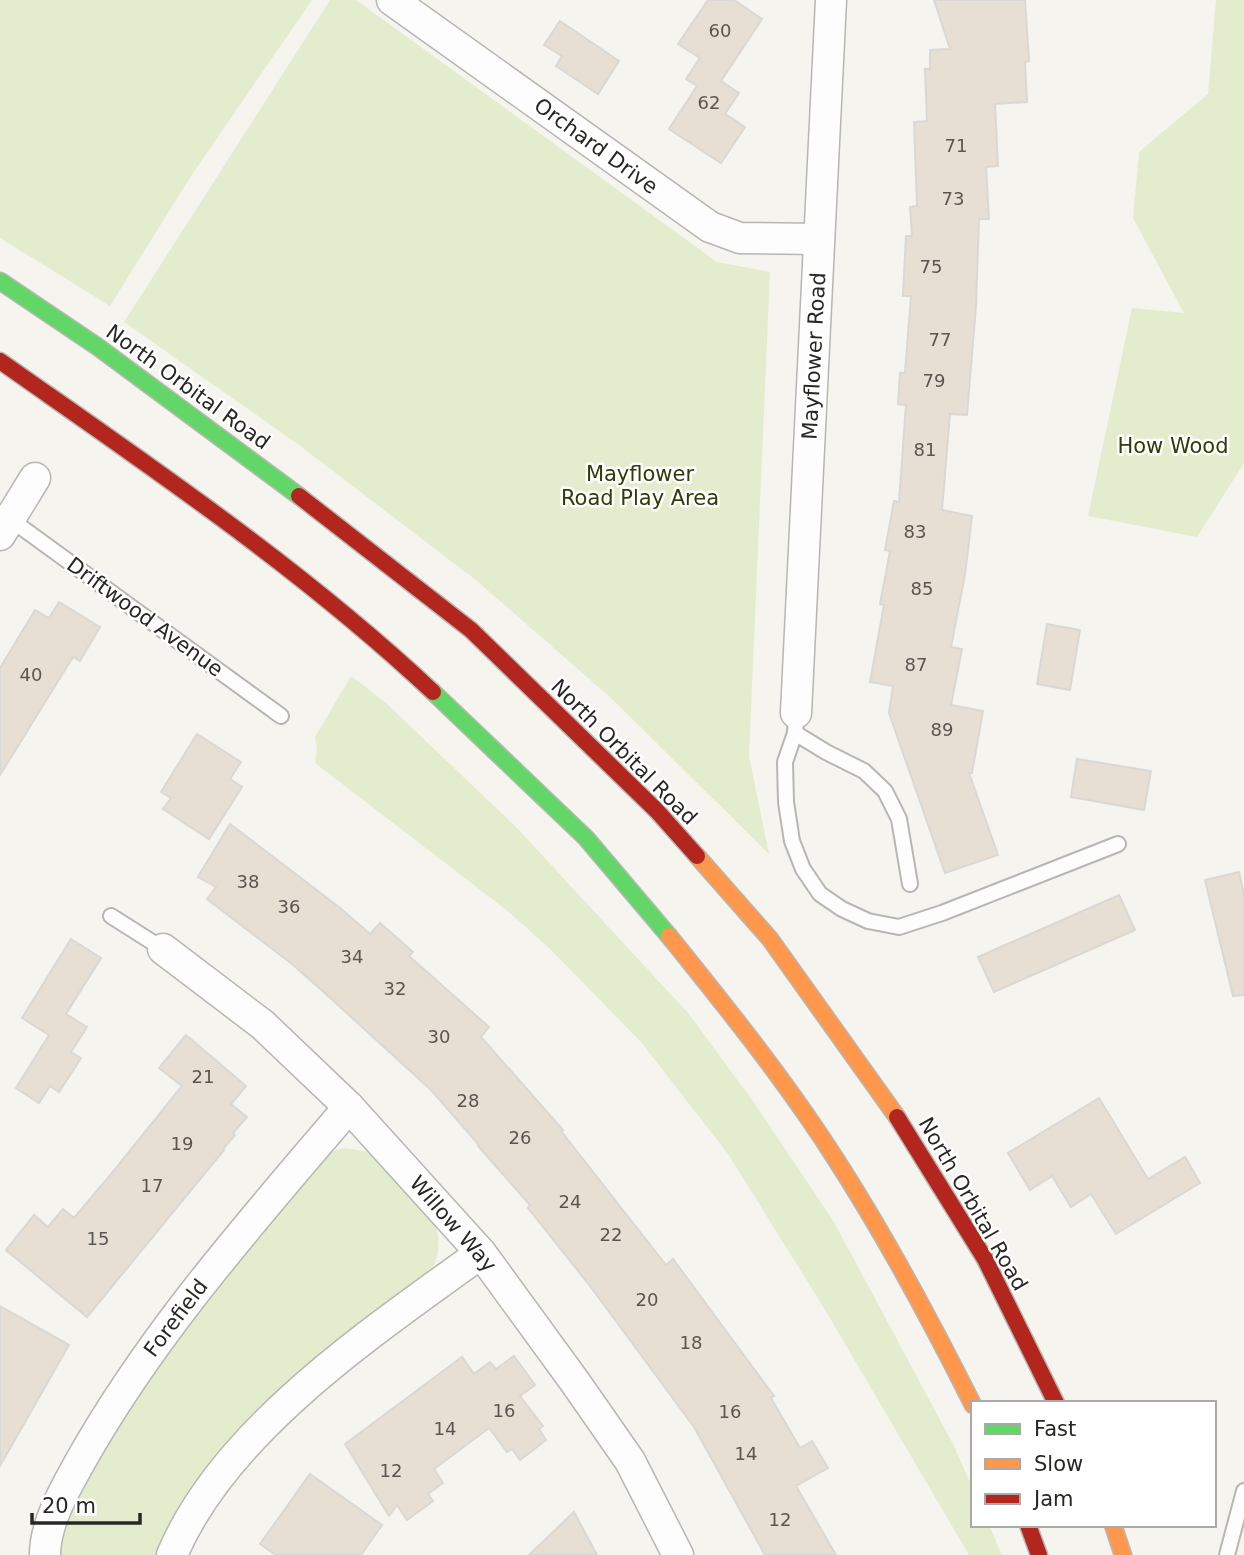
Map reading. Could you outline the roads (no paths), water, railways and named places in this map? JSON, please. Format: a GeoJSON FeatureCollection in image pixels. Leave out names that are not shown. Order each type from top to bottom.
{"type":"FeatureCollection","features":[{"type":"Feature","properties":{"kind":"highway","name":"North Orbital Road"},"geometry":{"type":"LineString","coordinates":[[0,281],[98,347],[270,472],[471,630],[657,811],[770,939],[912,1138],[985,1259],[1055,1401]]}},
{"type":"Feature","properties":{"kind":"highway"},"geometry":{"type":"LineString","coordinates":[[0,361],[198,500],[386,647],[586,838],[659,923],[751,1038],[835,1158],[930,1318],[971,1401]]}},
{"type":"Feature","properties":{"kind":"highway"},"geometry":{"type":"LineString","coordinates":[[1029,1527],[1039,1555]]}},
{"type":"Feature","properties":{"kind":"highway"},"geometry":{"type":"LineString","coordinates":[[1114,1527],[1123,1555]]}},
{"type":"Feature","properties":{"kind":"street","name":"Orchard Drive"},"geometry":{"type":"LineString","coordinates":[[392,0],[710,227],[740,237],[819,239]]}},
{"type":"Feature","properties":{"kind":"street","name":"Mayflower Road"},"geometry":{"type":"LineString","coordinates":[[795,723],[831,0]]}},
{"type":"Feature","properties":{"kind":"street","name":"Driftwood Avenue"},"geometry":{"type":"LineString","coordinates":[[5,527],[35,478]]}},
{"type":"Feature","properties":{"kind":"street","name":"Willow Way"},"geometry":{"type":"LineString","coordinates":[[163,949],[263,1025],[349,1107],[481,1253],[630,1461],[678,1555]]}},
{"type":"Feature","properties":{"kind":"street","name":"Forefield"},"geometry":{"type":"LineString","coordinates":[[45,1555],[52,1521],[68,1485],[99,1429],[135,1373],[203,1281],[349,1107]]}},
{"type":"Feature","properties":{"kind":"street"},"geometry":{"type":"LineString","coordinates":[[172,1555],[180,1536],[208,1493],[245,1446],[278,1413],[335,1362],[481,1253]]}},
{"type":"Feature","properties":{"kind":"lane","name":"Driftwood Avenue"},"geometry":{"type":"LineString","coordinates":[[5,527],[281,716]]}},
{"type":"Feature","properties":{"kind":"lane"},"geometry":{"type":"LineString","coordinates":[[910,884],[899,819],[885,791],[864,771],[826,752],[795,723],[785,762],[786,803],[793,841],[803,869],[820,894],[842,909],[868,920],[900,927],[1118,844]]}},
{"type":"Feature","properties":{"kind":"lane"},"geometry":{"type":"LineString","coordinates":[[111,916],[163,949]]}},
{"type":"Feature","properties":{"kind":"lane"},"geometry":{"type":"LineString","coordinates":[[1227,1555],[1244,1491]]}},
{"type":"Feature","properties":{"kind":"park label","name":"How Wood"},"geometry":{"type":"Point","coordinates":[1173,446]}},
{"type":"Feature","properties":{"kind":"park label","name":"Mayflower Road Play Area"},"geometry":{"type":"Point","coordinates":[640,486]}}]}
